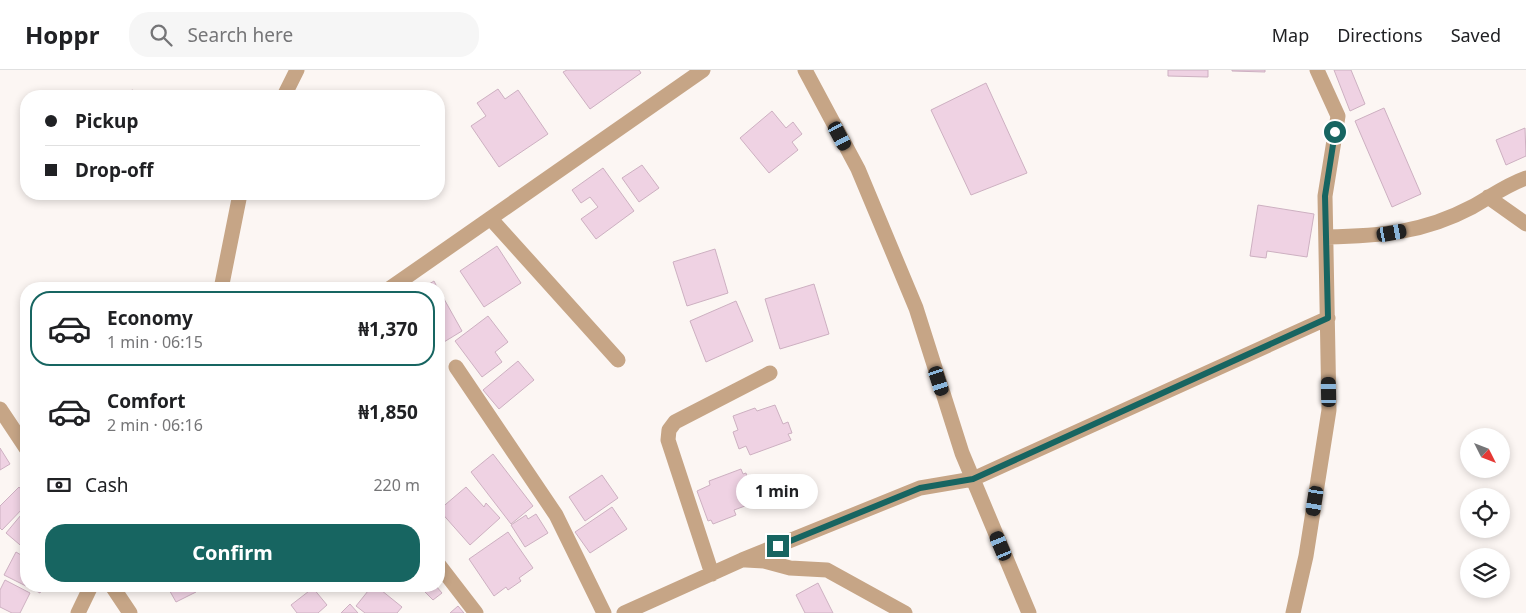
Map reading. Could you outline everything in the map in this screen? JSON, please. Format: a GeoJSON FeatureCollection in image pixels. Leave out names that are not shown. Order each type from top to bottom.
{"type":"FeatureCollection","features":[{"type":"Feature","properties":{"kind":"street"},"geometry":{"type":"LineString","coordinates":[[287,90],[297,70]]}},
{"type":"Feature","properties":{"kind":"street"},"geometry":{"type":"LineString","coordinates":[[399,282],[703,70]]}},
{"type":"Feature","properties":{"kind":"street"},"geometry":{"type":"LineString","coordinates":[[805,70],[858,169],[916,308],[962,454],[1029,613]]}},
{"type":"Feature","properties":{"kind":"street"},"geometry":{"type":"LineString","coordinates":[[1293,613],[1306,556],[1330,410],[1325,196],[1338,116],[1317,70]]}},
{"type":"Feature","properties":{"kind":"street"},"geometry":{"type":"LineString","coordinates":[[1326,237],[1376,236],[1425,227],[1472,207],[1507,185],[1526,178]]}},
{"type":"Feature","properties":{"kind":"street"},"geometry":{"type":"LineString","coordinates":[[1488,197],[1526,224]]}},
{"type":"Feature","properties":{"kind":"street"},"geometry":{"type":"LineString","coordinates":[[222,282],[239,200]]}},
{"type":"Feature","properties":{"kind":"street"},"geometry":{"type":"LineString","coordinates":[[491,219],[618,360]]}},
{"type":"Feature","properties":{"kind":"street"},"geometry":{"type":"LineString","coordinates":[[624,613],[742,560],[920,488],[973,479],[1328,318]]}},
{"type":"Feature","properties":{"kind":"street"},"geometry":{"type":"LineString","coordinates":[[456,367],[556,515],[604,613]]}},
{"type":"Feature","properties":{"kind":"street"},"geometry":{"type":"LineString","coordinates":[[712,574],[668,440],[669,430],[675,422],[770,373]]}},
{"type":"Feature","properties":{"kind":"street"},"geometry":{"type":"LineString","coordinates":[[0,409],[20,439]]}},
{"type":"Feature","properties":{"kind":"street"},"geometry":{"type":"LineString","coordinates":[[742,560],[764,562],[790,568],[827,570],[905,613]]}},
{"type":"Feature","properties":{"kind":"street"},"geometry":{"type":"LineString","coordinates":[[445,573],[476,613]]}},
{"type":"Feature","properties":{"kind":"street"},"geometry":{"type":"LineString","coordinates":[[78,613],[88,592]]}},
{"type":"Feature","properties":{"kind":"street"},"geometry":{"type":"LineString","coordinates":[[116,592],[130,613]]}},
{"type":"Feature","properties":{"kind":"building"},"geometry":{"type":"Polygon","coordinates":[[[567,70],[639,70],[641,73],[590,109],[563,72],[567,70]]]}},
{"type":"Feature","properties":{"kind":"building"},"geometry":{"type":"Polygon","coordinates":[[[1168,70],[1208,70],[1208,77],[1168,76],[1168,70]]]}},
{"type":"Feature","properties":{"kind":"building"},"geometry":{"type":"Polygon","coordinates":[[[1265,70],[1265,72],[1232,71],[1265,70]]]}},
{"type":"Feature","properties":{"kind":"building"},"geometry":{"type":"Polygon","coordinates":[[[1334,70],[1351,70],[1365,104],[1350,111],[1334,70]]]}},
{"type":"Feature","properties":{"kind":"building"},"geometry":{"type":"Polygon","coordinates":[[[986,83],[1027,173],[971,195],[931,110],[986,83]]]}},
{"type":"Feature","properties":{"kind":"building"},"geometry":{"type":"Polygon","coordinates":[[[498,89],[505,99],[518,90],[548,134],[499,167],[471,126],[486,116],[477,103],[498,89]]]}},
{"type":"Feature","properties":{"kind":"building"},"geometry":{"type":"Polygon","coordinates":[[[1384,108],[1421,194],[1392,207],[1355,121],[1384,108]]]}},
{"type":"Feature","properties":{"kind":"building"},"geometry":{"type":"Polygon","coordinates":[[[772,111],[786,128],[793,122],[802,134],[792,142],[798,150],[769,173],[740,138],[772,111]]]}},
{"type":"Feature","properties":{"kind":"building"},"geometry":{"type":"Polygon","coordinates":[[[1525,128],[1526,156],[1506,165],[1496,140],[1525,128]]]}},
{"type":"Feature","properties":{"kind":"building"},"geometry":{"type":"Polygon","coordinates":[[[642,165],[659,188],[639,202],[622,178],[642,165]]]}},
{"type":"Feature","properties":{"kind":"building"},"geometry":{"type":"Polygon","coordinates":[[[603,168],[634,211],[596,239],[581,219],[598,207],[590,197],[581,203],[572,190],[603,168]]]}},
{"type":"Feature","properties":{"kind":"building"},"geometry":{"type":"Polygon","coordinates":[[[1258,205],[1314,214],[1307,257],[1267,251],[1266,258],[1250,256],[1258,205]]]}},
{"type":"Feature","properties":{"kind":"building"},"geometry":{"type":"Polygon","coordinates":[[[497,246],[521,283],[484,307],[460,271],[497,246]]]}},
{"type":"Feature","properties":{"kind":"building"},"geometry":{"type":"Polygon","coordinates":[[[715,249],[728,293],[687,306],[673,262],[715,249]]]}},
{"type":"Feature","properties":{"kind":"building"},"geometry":{"type":"Polygon","coordinates":[[[814,284],[829,334],[780,349],[765,299],[814,284]]]}},
{"type":"Feature","properties":{"kind":"building"},"geometry":{"type":"Polygon","coordinates":[[[445,301],[462,331],[445,341],[445,301]]]}},
{"type":"Feature","properties":{"kind":"building"},"geometry":{"type":"Polygon","coordinates":[[[736,301],[753,341],[706,362],[690,321],[736,301]]]}},
{"type":"Feature","properties":{"kind":"building"},"geometry":{"type":"Polygon","coordinates":[[[488,316],[508,342],[495,352],[502,362],[482,377],[455,341],[488,316]]]}},
{"type":"Feature","properties":{"kind":"building"},"geometry":{"type":"Polygon","coordinates":[[[518,361],[534,380],[499,409],[483,390],[518,361]]]}},
{"type":"Feature","properties":{"kind":"building"},"geometry":{"type":"Polygon","coordinates":[[[775,405],[783,424],[788,422],[792,433],[788,434],[791,440],[750,455],[746,446],[739,449],[733,432],[738,430],[733,416],[755,408],[757,411],[775,405]]]}},
{"type":"Feature","properties":{"kind":"building"},"geometry":{"type":"Polygon","coordinates":[[[0,448],[10,464],[0,470],[0,448]]]}},
{"type":"Feature","properties":{"kind":"building"},"geometry":{"type":"Polygon","coordinates":[[[493,454],[533,506],[511,524],[471,472],[493,454]]]}},
{"type":"Feature","properties":{"kind":"building"},"geometry":{"type":"Polygon","coordinates":[[[741,469],[743,474],[746,473],[747,477],[751,475],[756,489],[752,490],[756,502],[734,510],[736,515],[713,524],[711,520],[708,521],[697,491],[710,485],[709,481],[741,469]]]}},
{"type":"Feature","properties":{"kind":"building"},"geometry":{"type":"Polygon","coordinates":[[[602,475],[618,498],[585,521],[569,497],[602,475]]]}},
{"type":"Feature","properties":{"kind":"building"},"geometry":{"type":"Polygon","coordinates":[[[19,487],[20,511],[2,530],[0,528],[0,506],[19,487]]]}},
{"type":"Feature","properties":{"kind":"building"},"geometry":{"type":"Polygon","coordinates":[[[466,487],[484,507],[486,503],[500,518],[470,545],[445,517],[445,505],[466,487]]]}},
{"type":"Feature","properties":{"kind":"building"},"geometry":{"type":"Polygon","coordinates":[[[612,507],[627,529],[590,553],[575,532],[612,507]]]}},
{"type":"Feature","properties":{"kind":"building"},"geometry":{"type":"Polygon","coordinates":[[[536,514],[548,533],[525,547],[511,525],[526,515],[528,519],[536,514]]]}},
{"type":"Feature","properties":{"kind":"building"},"geometry":{"type":"Polygon","coordinates":[[[20,516],[20,545],[6,533],[20,516]]]}},
{"type":"Feature","properties":{"kind":"building"},"geometry":{"type":"Polygon","coordinates":[[[508,532],[533,568],[519,578],[521,581],[508,590],[506,587],[494,596],[469,559],[508,532]]]}},
{"type":"Feature","properties":{"kind":"building"},"geometry":{"type":"Polygon","coordinates":[[[16,552],[20,554],[20,583],[4,575],[16,552]]]}},
{"type":"Feature","properties":{"kind":"building"},"geometry":{"type":"Polygon","coordinates":[[[5,580],[20,588],[20,592],[30,593],[20,613],[12,613],[0,607],[0,590],[5,580]]]}},
{"type":"Feature","properties":{"kind":"building"},"geometry":{"type":"Polygon","coordinates":[[[818,583],[833,613],[805,613],[796,595],[818,583]]]}},
{"type":"Feature","properties":{"kind":"building"},"geometry":{"type":"Polygon","coordinates":[[[170,592],[196,592],[176,602],[170,592]]]}},
{"type":"Feature","properties":{"kind":"building"},"geometry":{"type":"Polygon","coordinates":[[[308,592],[316,592],[327,605],[318,613],[297,613],[291,605],[308,592]]]}},
{"type":"Feature","properties":{"kind":"building"},"geometry":{"type":"Polygon","coordinates":[[[367,592],[383,592],[402,607],[397,613],[365,613],[356,606],[367,592]]]}},
{"type":"Feature","properties":{"kind":"building"},"geometry":{"type":"Polygon","coordinates":[[[425,592],[441,592],[442,593],[433,600],[425,592]]]}},
{"type":"Feature","properties":{"kind":"building"},"geometry":{"type":"Polygon","coordinates":[[[350,604],[358,613],[341,613],[350,604]]]}},
{"type":"Feature","properties":{"kind":"building"},"geometry":{"type":"Polygon","coordinates":[[[458,606],[464,613],[450,613],[458,606]]]}},
{"type":"Feature","properties":{"kind":"route"},"geometry":{"type":"LineString","coordinates":[[778,546],[920,488],[973,479],[1328,318],[1325,196],[1335,132]]}}]}
